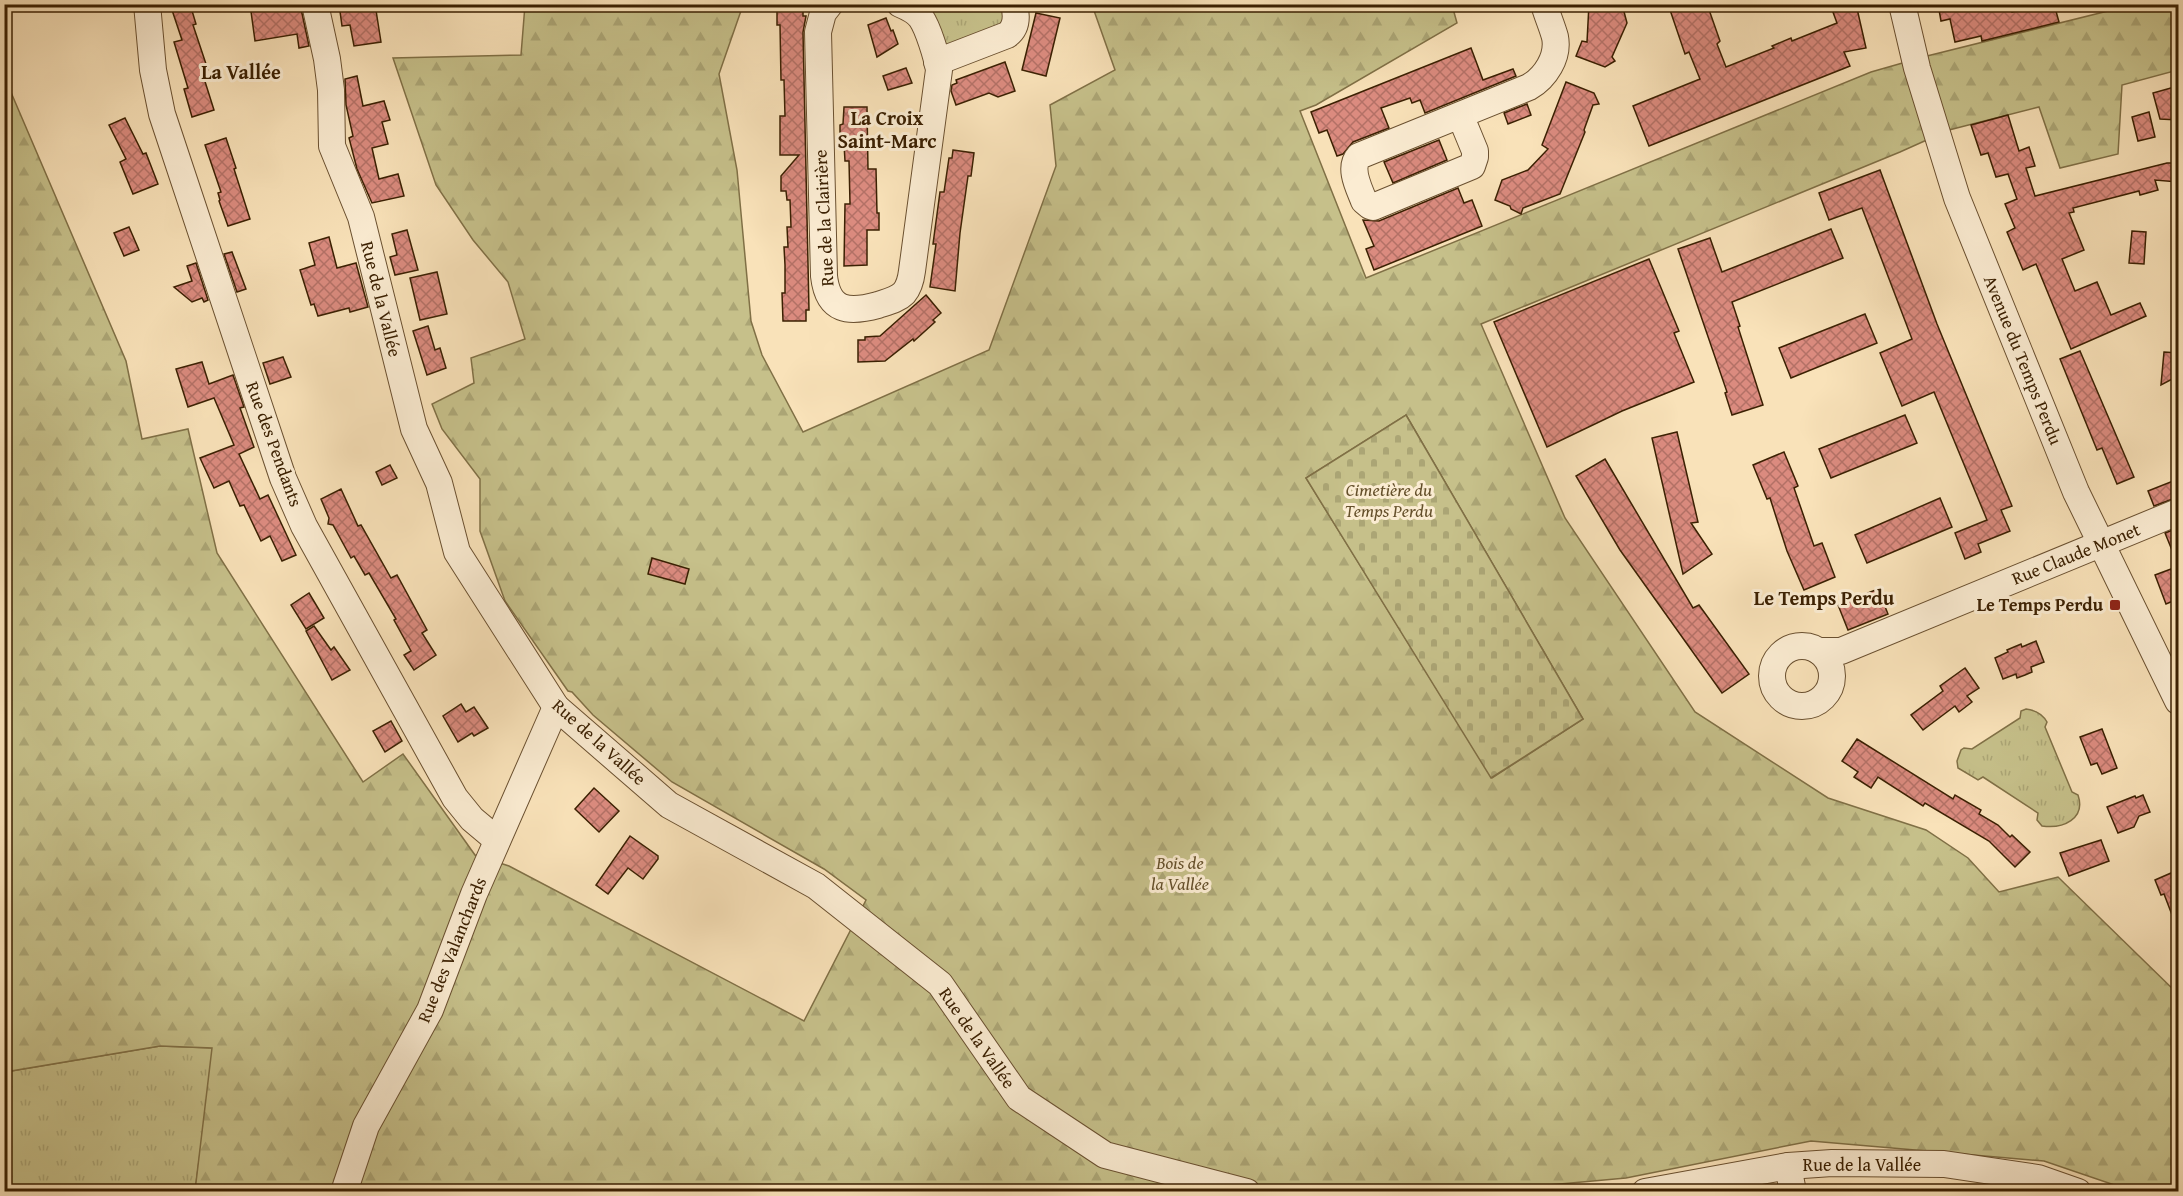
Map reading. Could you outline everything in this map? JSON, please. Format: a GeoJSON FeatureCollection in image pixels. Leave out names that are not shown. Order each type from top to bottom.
{"type":"FeatureCollection","features":[{"type":"Feature","properties":{"kind":"street","name":"Rue des Pendants"},"geometry":{"type":"LineString","coordinates":[[147,4],[153,70],[162,114],[283,478],[316,549],[455,798],[472,819],[497,840]]}},
{"type":"Feature","properties":{"kind":"street","name":"Rue de la Vallée"},"geometry":{"type":"LineString","coordinates":[[315,4],[332,90],[332,146],[361,217],[414,429],[439,483],[457,552],[556,707],[669,805],[816,886],[940,984],[1019,1098],[1105,1155],[1246,1191]]}},
{"type":"Feature","properties":{"kind":"street","name":"Rue de la Clairière"},"geometry":{"type":"LineString","coordinates":[[830,4],[823,13],[818,32],[824,276],[830,298],[842,307],[856,310],[888,302],[902,295],[910,282],[937,88],[937,62],[921,18],[900,4]]}},
{"type":"Feature","properties":{"kind":"street"},"geometry":{"type":"LineString","coordinates":[[937,62],[1000,40],[1012,32],[1016,21],[1014,4]]}},
{"type":"Feature","properties":{"kind":"street"},"geometry":{"type":"LineString","coordinates":[[1461,117],[1474,151],[1472,166],[1373,207],[1364,201],[1354,170],[1355,160],[1359,156],[1461,117],[1529,87],[1545,75],[1552,59],[1555,39],[1544,4]]}},
{"type":"Feature","properties":{"kind":"street","name":"Avenue du Temps Perdu"},"geometry":{"type":"LineString","coordinates":[[1902,4],[1917,68],[1957,198],[2076,492],[2178,701]]}},
{"type":"Feature","properties":{"kind":"street","name":"Rue Claude Monet"},"geometry":{"type":"LineString","coordinates":[[1830,657],[2178,512]]}},
{"type":"Feature","properties":{"kind":"street","name":"Rue des Valanchards"},"geometry":{"type":"LineString","coordinates":[[344,1191],[366,1126],[430,1010],[470,904],[556,707]]}},
{"type":"Feature","properties":{"kind":"street","name":"Rue de la Vallée"},"geometry":{"type":"LineString","coordinates":[[1645,1191],[1788,1166],[1832,1163],[1944,1164],[2038,1178],[2078,1191]]}},
{"type":"Feature","properties":{"kind":"street"},"geometry":{"type":"LineString","coordinates":[[1788,1166],[1793,1191]]}},
{"type":"Feature","properties":{"kind":"green space","name":"Bois de la Vallée"},"geometry":{"type":"Polygon","coordinates":[[[525,5],[743,5],[719,74],[737,170],[751,321],[762,355],[803,432],[989,350],[1056,166],[1050,105],[1115,70],[1092,5],[1452,5],[1457,23],[1316,105],[1300,111],[1366,278],[1871,72],[2132,5],[2178,5],[2178,70],[2122,85],[2118,154],[2060,168],[2039,107],[1949,130],[1481,324],[1565,518],[1695,712],[1828,798],[1926,830],[1968,858],[1999,892],[2058,877],[2178,994],[2178,1191],[2132,1191],[2044,1161],[1811,1141],[1626,1178],[1473,1192],[195,1191],[212,1048],[160,1046],[5,1072],[4,76],[126,361],[142,439],[188,429],[217,553],[363,782],[403,754],[475,855],[509,866],[804,1021],[866,900],[824,869],[672,782],[593,715],[572,692],[568,691],[505,601],[480,531],[480,479],[442,429],[432,404],[474,383],[471,358],[525,339],[508,282],[473,240],[436,185],[393,58],[521,55],[525,5]],[[1406,415],[1306,478],[1492,778],[1583,719],[1406,415]]]}},
{"type":"Feature","properties":{"kind":"green space"},"geometry":{"type":"Polygon","coordinates":[[[936,5],[1006,5],[1008,23],[942,49],[922,9],[936,5]]]}},
{"type":"Feature","properties":{"kind":"green space","name":"Cimetière du Temps Perdu"},"geometry":{"type":"Polygon","coordinates":[[[1406,415],[1583,719],[1491,778],[1306,478],[1406,415]]]}},
{"type":"Feature","properties":{"kind":"green space"},"geometry":{"type":"Polygon","coordinates":[[[2026,709],[2043,716],[2047,722],[2045,727],[2072,792],[2078,795],[2079,810],[2071,821],[2065,824],[2042,826],[2037,820],[2038,813],[1983,777],[1978,780],[1958,768],[1957,761],[1961,750],[1972,749],[2020,718],[2021,711],[2026,709]]]}},
{"type":"Feature","properties":{"kind":"green space"},"geometry":{"type":"Polygon","coordinates":[[[160,1046],[214,1048],[195,1191],[5,1192],[5,1072],[160,1046]]]}},
{"type":"Feature","properties":{"kind":"building"},"geometry":{"type":"Polygon","coordinates":[[[170,4],[190,4],[196,24],[193,25],[208,70],[202,72],[214,110],[192,117],[184,89],[188,88],[174,42],[182,40],[170,4]]]}},
{"type":"Feature","properties":{"kind":"building"},"geometry":{"type":"Polygon","coordinates":[[[250,4],[300,4],[309,46],[299,48],[297,34],[255,41],[250,4]]]}},
{"type":"Feature","properties":{"kind":"building"},"geometry":{"type":"Polygon","coordinates":[[[339,4],[375,4],[381,42],[354,46],[350,25],[342,26],[339,4]]]}},
{"type":"Feature","properties":{"kind":"building"},"geometry":{"type":"Polygon","coordinates":[[[1589,4],[1619,4],[1623,8],[1627,23],[1612,57],[1615,61],[1605,67],[1576,56],[1582,41],[1587,42],[1589,4]]]}},
{"type":"Feature","properties":{"kind":"building"},"geometry":{"type":"Polygon","coordinates":[[[1668,4],[1707,4],[1720,41],[1717,44],[1726,67],[1774,48],[1772,46],[1791,38],[1792,41],[1837,23],[1830,4],[1856,4],[1866,48],[1844,52],[1850,66],[1649,146],[1633,106],[1700,79],[1689,52],[1685,54],[1668,4]]]}},
{"type":"Feature","properties":{"kind":"building"},"geometry":{"type":"Polygon","coordinates":[[[1938,4],[2010,4],[2012,12],[2043,4],[2054,4],[2059,22],[1982,41],[1981,36],[1955,42],[1950,19],[1941,21],[1938,4]]]}},
{"type":"Feature","properties":{"kind":"building"},"geometry":{"type":"Polygon","coordinates":[[[803,5],[803,16],[806,16],[803,32],[809,310],[806,310],[806,321],[783,321],[784,247],[788,247],[787,227],[791,227],[790,200],[787,200],[786,191],[781,191],[781,176],[799,155],[780,155],[780,116],[785,116],[777,6],[803,5]]]}},
{"type":"Feature","properties":{"kind":"building"},"geometry":{"type":"Polygon","coordinates":[[[1036,13],[1060,18],[1046,76],[1022,70],[1036,13]]]}},
{"type":"Feature","properties":{"kind":"building"},"geometry":{"type":"Polygon","coordinates":[[[886,18],[898,44],[877,57],[868,25],[886,18]]]}},
{"type":"Feature","properties":{"kind":"building"},"geometry":{"type":"Polygon","coordinates":[[[1471,48],[1483,80],[1513,69],[1516,76],[1425,113],[1420,100],[1412,103],[1410,98],[1381,108],[1389,128],[1353,142],[1343,154],[1337,156],[1327,130],[1319,133],[1311,112],[1471,48]]]}},
{"type":"Feature","properties":{"kind":"building"},"geometry":{"type":"Polygon","coordinates":[[[1005,62],[1015,91],[998,97],[989,93],[956,105],[951,91],[952,85],[957,83],[956,80],[1005,62]]]}},
{"type":"Feature","properties":{"kind":"building"},"geometry":{"type":"Polygon","coordinates":[[[906,68],[912,83],[888,90],[883,76],[906,68]]]}},
{"type":"Feature","properties":{"kind":"building"},"geometry":{"type":"Polygon","coordinates":[[[357,76],[363,106],[384,101],[390,120],[382,122],[388,144],[372,148],[379,179],[398,174],[404,196],[372,203],[357,169],[349,138],[353,136],[346,105],[345,79],[357,76]]]}},
{"type":"Feature","properties":{"kind":"building"},"geometry":{"type":"Polygon","coordinates":[[[1566,82],[1594,93],[1599,104],[1593,105],[1585,132],[1560,194],[1523,208],[1521,214],[1511,209],[1510,206],[1495,200],[1502,180],[1528,170],[1548,149],[1542,145],[1566,82]]]}},
{"type":"Feature","properties":{"kind":"building"},"geometry":{"type":"Polygon","coordinates":[[[2178,86],[2178,120],[2160,119],[2153,93],[2178,86]]]}},
{"type":"Feature","properties":{"kind":"building"},"geometry":{"type":"Polygon","coordinates":[[[1527,104],[1531,115],[1508,124],[1504,113],[1527,104]]]}},
{"type":"Feature","properties":{"kind":"building"},"geometry":{"type":"Polygon","coordinates":[[[844,107],[867,107],[868,169],[876,169],[879,230],[867,230],[867,265],[844,266],[845,204],[850,204],[849,161],[845,161],[844,144],[840,144],[840,125],[843,124],[844,107]]]}},
{"type":"Feature","properties":{"kind":"building"},"geometry":{"type":"Polygon","coordinates":[[[2149,112],[2155,137],[2138,141],[2132,117],[2149,112]]]}},
{"type":"Feature","properties":{"kind":"building"},"geometry":{"type":"Polygon","coordinates":[[[2008,115],[2019,151],[2029,147],[2035,166],[2026,168],[2035,196],[2167,163],[2178,163],[2178,182],[2155,180],[2158,190],[2140,195],[2139,191],[2073,208],[2074,212],[2069,213],[2084,250],[2062,259],[2075,291],[2097,282],[2111,315],[2140,303],[2146,316],[2071,349],[2036,264],[2023,270],[2007,232],[2015,228],[2005,204],[2017,199],[2008,174],[1996,177],[1988,153],[1981,155],[1971,125],[2008,115]]]}},
{"type":"Feature","properties":{"kind":"building"},"geometry":{"type":"Polygon","coordinates":[[[125,118],[143,154],[146,153],[158,184],[133,194],[120,162],[126,159],[109,125],[125,118]]]}},
{"type":"Feature","properties":{"kind":"building"},"geometry":{"type":"Polygon","coordinates":[[[226,138],[250,219],[228,226],[219,201],[218,193],[221,192],[205,145],[226,138]]]}},
{"type":"Feature","properties":{"kind":"building"},"geometry":{"type":"Polygon","coordinates":[[[1439,140],[1447,160],[1393,183],[1384,162],[1439,140]]]}},
{"type":"Feature","properties":{"kind":"building"},"geometry":{"type":"Polygon","coordinates":[[[953,150],[974,153],[971,176],[968,176],[960,233],[955,291],[930,287],[940,192],[944,192],[949,158],[952,158],[953,150]]]}},
{"type":"Feature","properties":{"kind":"building"},"geometry":{"type":"Polygon","coordinates":[[[1880,170],[1937,324],[2012,506],[2001,510],[2010,531],[1978,544],[1981,552],[1965,559],[1955,533],[1987,520],[1934,392],[1902,406],[1880,353],[1912,339],[1862,208],[1829,220],[1819,193],[1880,170]]]}},
{"type":"Feature","properties":{"kind":"building"},"geometry":{"type":"Polygon","coordinates":[[[1458,188],[1464,203],[1472,200],[1482,226],[1374,270],[1366,249],[1374,246],[1363,220],[1379,221],[1458,188]]]}},
{"type":"Feature","properties":{"kind":"building"},"geometry":{"type":"Polygon","coordinates":[[[129,227],[139,250],[124,256],[114,233],[129,227]]]}},
{"type":"Feature","properties":{"kind":"building"},"geometry":{"type":"Polygon","coordinates":[[[1831,229],[1843,258],[1732,302],[1763,405],[1732,415],[1725,393],[1727,392],[1678,249],[1710,238],[1722,272],[1831,229]]]}},
{"type":"Feature","properties":{"kind":"building"},"geometry":{"type":"Polygon","coordinates":[[[407,230],[418,270],[395,275],[390,257],[397,255],[392,234],[407,230]]]}},
{"type":"Feature","properties":{"kind":"building"},"geometry":{"type":"Polygon","coordinates":[[[2132,231],[2146,232],[2144,264],[2129,263],[2132,231]]]}},
{"type":"Feature","properties":{"kind":"building"},"geometry":{"type":"Polygon","coordinates":[[[329,237],[337,268],[356,263],[368,307],[350,312],[349,308],[318,316],[314,304],[311,305],[300,270],[315,265],[309,243],[329,237]]]}},
{"type":"Feature","properties":{"kind":"building"},"geometry":{"type":"Polygon","coordinates":[[[232,252],[246,289],[237,292],[224,254],[232,252]]]}},
{"type":"Feature","properties":{"kind":"building"},"geometry":{"type":"Polygon","coordinates":[[[1649,259],[1679,331],[1674,333],[1694,382],[1622,411],[1547,447],[1494,322],[1649,259]]]}},
{"type":"Feature","properties":{"kind":"building"},"geometry":{"type":"Polygon","coordinates":[[[196,263],[208,300],[204,302],[202,298],[192,302],[174,287],[192,281],[187,266],[196,263]]]}},
{"type":"Feature","properties":{"kind":"building"},"geometry":{"type":"Polygon","coordinates":[[[437,272],[447,314],[420,320],[410,278],[437,272]]]}},
{"type":"Feature","properties":{"kind":"building"},"geometry":{"type":"Polygon","coordinates":[[[926,295],[941,313],[933,320],[935,322],[914,341],[913,339],[885,361],[858,362],[858,340],[880,336],[926,295]]]}},
{"type":"Feature","properties":{"kind":"building"},"geometry":{"type":"Polygon","coordinates":[[[1865,314],[1877,343],[1791,378],[1779,348],[1865,314]]]}},
{"type":"Feature","properties":{"kind":"building"},"geometry":{"type":"Polygon","coordinates":[[[428,326],[435,350],[440,348],[446,368],[427,375],[413,331],[428,326]]]}},
{"type":"Feature","properties":{"kind":"building"},"geometry":{"type":"Polygon","coordinates":[[[2080,351],[2134,477],[2117,484],[2102,448],[2097,450],[2060,359],[2080,351]]]}},
{"type":"Feature","properties":{"kind":"building"},"geometry":{"type":"Polygon","coordinates":[[[2164,352],[2178,353],[2178,376],[2161,385],[2164,352]]]}},
{"type":"Feature","properties":{"kind":"building"},"geometry":{"type":"Polygon","coordinates":[[[283,357],[291,377],[270,384],[263,363],[283,357]]]}},
{"type":"Feature","properties":{"kind":"building"},"geometry":{"type":"Polygon","coordinates":[[[202,362],[209,384],[233,375],[244,407],[240,408],[254,447],[239,454],[260,499],[268,495],[296,555],[282,561],[270,536],[261,541],[244,505],[240,506],[229,481],[214,488],[200,458],[234,445],[214,398],[188,407],[176,369],[202,362]]]}},
{"type":"Feature","properties":{"kind":"building"},"geometry":{"type":"Polygon","coordinates":[[[1905,415],[1917,443],[1831,478],[1819,449],[1905,415]]]}},
{"type":"Feature","properties":{"kind":"building"},"geometry":{"type":"Polygon","coordinates":[[[1677,432],[1698,522],[1691,523],[1712,554],[1683,574],[1652,438],[1677,432]]]}},
{"type":"Feature","properties":{"kind":"building"},"geometry":{"type":"Polygon","coordinates":[[[1784,452],[1798,486],[1794,488],[1814,546],[1822,543],[1835,577],[1804,590],[1787,551],[1770,498],[1767,499],[1753,465],[1784,452]]]}},
{"type":"Feature","properties":{"kind":"building"},"geometry":{"type":"Polygon","coordinates":[[[1605,459],[1693,608],[1699,605],[1749,674],[1722,693],[1620,550],[1576,476],[1605,459]]]}},
{"type":"Feature","properties":{"kind":"building"},"geometry":{"type":"Polygon","coordinates":[[[390,465],[397,478],[382,485],[376,472],[390,465]]]}},
{"type":"Feature","properties":{"kind":"building"},"geometry":{"type":"Polygon","coordinates":[[[2178,479],[2178,497],[2154,506],[2148,491],[2178,479]]]}},
{"type":"Feature","properties":{"kind":"building"},"geometry":{"type":"Polygon","coordinates":[[[341,489],[358,526],[361,525],[391,578],[397,575],[427,630],[422,633],[436,655],[414,670],[404,655],[411,651],[394,620],[396,619],[369,573],[365,575],[354,556],[351,558],[333,525],[328,524],[329,518],[321,499],[341,489]]]}},
{"type":"Feature","properties":{"kind":"building"},"geometry":{"type":"Polygon","coordinates":[[[1940,498],[1952,527],[1867,563],[1855,535],[1940,498]]]}},
{"type":"Feature","properties":{"kind":"building"},"geometry":{"type":"Polygon","coordinates":[[[2178,528],[2178,565],[2165,533],[2178,528]]]}},
{"type":"Feature","properties":{"kind":"building"},"geometry":{"type":"Polygon","coordinates":[[[652,558],[689,569],[685,584],[648,574],[652,558]]]}},
{"type":"Feature","properties":{"kind":"building"},"geometry":{"type":"Polygon","coordinates":[[[2171,569],[2178,587],[2178,599],[2166,604],[2155,575],[2171,569]]]}},
{"type":"Feature","properties":{"kind":"building"},"geometry":{"type":"Polygon","coordinates":[[[1878,589],[1888,614],[1848,630],[1838,605],[1878,589]]]}},
{"type":"Feature","properties":{"kind":"building"},"geometry":{"type":"Polygon","coordinates":[[[309,593],[324,618],[306,629],[291,605],[309,593]]]}},
{"type":"Feature","properties":{"kind":"building"},"geometry":{"type":"Polygon","coordinates":[[[314,626],[331,650],[334,647],[350,670],[332,680],[306,631],[314,626]]]}},
{"type":"Feature","properties":{"kind":"building"},"geometry":{"type":"Polygon","coordinates":[[[2036,641],[2044,662],[2031,667],[2032,672],[2025,675],[2017,678],[2016,674],[2003,679],[1995,658],[2021,644],[2022,647],[2036,641]]]}},
{"type":"Feature","properties":{"kind":"building"},"geometry":{"type":"Polygon","coordinates":[[[1965,668],[1979,688],[1967,696],[1972,702],[1959,712],[1955,706],[1923,730],[1911,715],[1943,691],[1940,686],[1965,668]]]}},
{"type":"Feature","properties":{"kind":"building"},"geometry":{"type":"Polygon","coordinates":[[[461,704],[466,712],[474,707],[488,728],[474,736],[472,733],[458,742],[443,716],[461,704]]]}},
{"type":"Feature","properties":{"kind":"building"},"geometry":{"type":"Polygon","coordinates":[[[391,721],[402,741],[385,752],[373,731],[391,721]]]}},
{"type":"Feature","properties":{"kind":"building"},"geometry":{"type":"Polygon","coordinates":[[[2102,729],[2117,768],[2102,774],[2097,763],[2091,765],[2080,737],[2102,729]]]}},
{"type":"Feature","properties":{"kind":"building"},"geometry":{"type":"Polygon","coordinates":[[[1857,739],[1953,799],[1955,795],[1981,810],[1979,814],[1998,825],[2010,837],[2012,835],[2030,852],[2015,867],[1989,841],[1925,803],[1923,806],[1878,777],[1871,788],[1854,777],[1858,772],[1842,761],[1857,739]]]}},
{"type":"Feature","properties":{"kind":"building"},"geometry":{"type":"Polygon","coordinates":[[[594,788],[619,811],[599,832],[575,809],[594,788]]]}},
{"type":"Feature","properties":{"kind":"building"},"geometry":{"type":"Polygon","coordinates":[[[2143,795],[2150,812],[2139,816],[2134,827],[2118,833],[2107,807],[2143,795]]]}},
{"type":"Feature","properties":{"kind":"building"},"geometry":{"type":"Polygon","coordinates":[[[630,836],[658,856],[658,859],[643,879],[628,868],[608,894],[596,885],[630,836]]]}},
{"type":"Feature","properties":{"kind":"building"},"geometry":{"type":"Polygon","coordinates":[[[2101,840],[2109,861],[2069,876],[2060,853],[2101,840]]]}},
{"type":"Feature","properties":{"kind":"building"},"geometry":{"type":"Polygon","coordinates":[[[2178,870],[2177,928],[2164,894],[2161,895],[2155,880],[2178,870]]]}},
{"type":"Feature","properties":{"kind":"place","name":"Le Temps Perdu"},"geometry":{"type":"Point","coordinates":[2115,605]}},
{"type":"Feature","properties":{"kind":"district","name":"La Vallée"},"geometry":{"type":"Point","coordinates":[241,72]}},
{"type":"Feature","properties":{"kind":"district","name":"La Croix Saint-Marc"},"geometry":{"type":"Point","coordinates":[887,130]}},
{"type":"Feature","properties":{"kind":"district","name":"Le Temps Perdu"},"geometry":{"type":"Point","coordinates":[1824,598]}}]}
